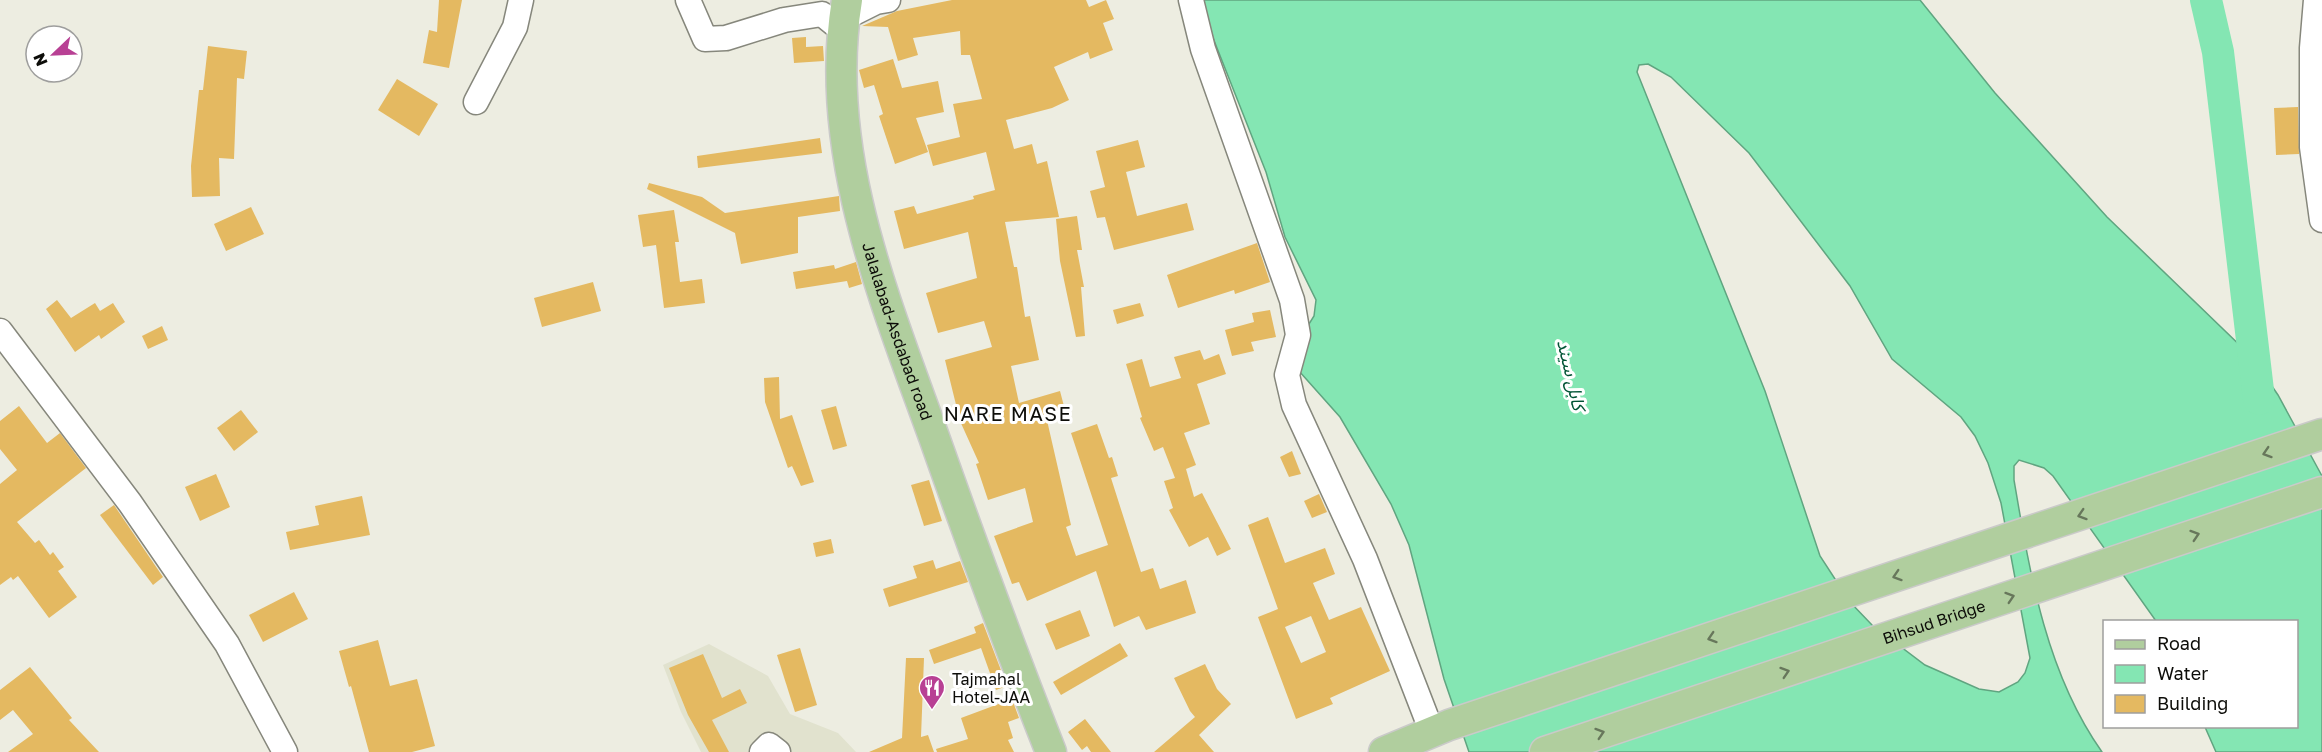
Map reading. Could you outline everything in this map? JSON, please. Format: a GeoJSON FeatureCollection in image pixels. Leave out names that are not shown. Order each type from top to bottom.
{"type":"FeatureCollection","features":[{"type":"Feature","properties":{"kind":"main road","name":"Jalalabad-Asdabad road"},"geometry":{"type":"LineString","coordinates":[[845,16],[841,99],[853,184],[875,273],[1003,631],[1051,752]]}},
{"type":"Feature","properties":{"kind":"main road"},"geometry":{"type":"LineString","coordinates":[[1384,752],[1441,728],[2322,434]]}},
{"type":"Feature","properties":{"kind":"main road","name":"Bihsud Bridge"},"geometry":{"type":"LineString","coordinates":[[1545,752],[2322,492]]}},
{"type":"Feature","properties":{"kind":"street"},"geometry":{"type":"LineString","coordinates":[[476,102],[515,27],[520,0]]}},
{"type":"Feature","properties":{"kind":"street"},"geometry":{"type":"LineString","coordinates":[[688,0],[705,39],[726,38],[784,20],[822,14],[845,16],[876,2],[888,0]]}},
{"type":"Feature","properties":{"kind":"street"},"geometry":{"type":"LineString","coordinates":[[1191,0],[1203,49],[1292,300],[1298,335],[1287,375],[1294,405],[1441,728]]}},
{"type":"Feature","properties":{"kind":"street"},"geometry":{"type":"LineString","coordinates":[[2316,0],[2317,147],[2322,220]]}},
{"type":"Feature","properties":{"kind":"street"},"geometry":{"type":"LineString","coordinates":[[0,330],[130,503],[227,644],[285,752]]}},
{"type":"Feature","properties":{"kind":"street"},"geometry":{"type":"LineString","coordinates":[[762,752],[769,745],[778,752]]}},
{"type":"Feature","properties":{"kind":"shaded area"},"geometry":{"type":"Polygon","coordinates":[[[709,644],[768,676],[790,714],[838,733],[856,752],[701,752],[681,712],[663,665],[709,644]]]}},
{"type":"Feature","properties":{"kind":"water","name":"کابل سيند"},"geometry":{"type":"Polygon","coordinates":[[[1198,0],[1920,0],[1995,93],[2107,217],[2252,357],[2278,395],[2322,476],[2322,752],[2216,752],[2205,728],[2298,728],[2298,620],[2155,620],[2053,476],[2044,468],[2019,460],[2014,466],[2014,480],[2034,587],[2043,622],[2067,689],[2102,752],[1469,752],[1444,679],[1409,545],[1391,504],[1340,417],[1299,371],[1304,332],[1314,316],[1316,300],[1285,237],[1266,172],[1198,0]],[[1648,64],[1639,65],[1637,72],[1765,391],[1820,556],[1850,602],[1872,625],[1925,665],[1979,689],[1999,692],[2018,682],[2025,673],[2030,658],[2001,503],[1988,463],[1975,436],[1961,417],[1892,359],[1850,286],[1749,153],[1671,77],[1648,64]]]}},
{"type":"Feature","properties":{"kind":"building"},"geometry":{"type":"Polygon","coordinates":[[[439,0],[462,0],[449,68],[423,63],[429,30],[437,32],[439,0]]]}},
{"type":"Feature","properties":{"kind":"building"},"geometry":{"type":"Polygon","coordinates":[[[952,0],[1086,0],[1089,7],[1106,0],[1114,19],[1103,23],[1113,50],[1090,59],[1088,52],[1054,67],[1069,100],[1052,108],[1006,120],[1014,149],[1032,144],[1037,164],[1047,161],[1059,217],[1005,222],[1014,267],[1017,267],[1025,317],[1030,316],[1039,360],[1011,366],[1019,403],[1060,391],[1065,410],[1046,416],[1071,525],[1066,527],[1076,556],[1108,545],[1071,433],[1097,424],[1118,476],[1111,478],[1141,572],[1153,568],[1160,589],[1186,580],[1196,613],[1146,630],[1139,616],[1114,627],[1096,571],[1027,601],[1019,582],[1012,584],[994,536],[1033,522],[1025,488],[988,500],[976,464],[979,463],[960,421],[945,360],[992,347],[984,321],[938,333],[926,293],[977,278],[968,232],[904,249],[894,211],[914,206],[917,214],[974,199],[973,196],[995,190],[986,152],[933,166],[927,145],[960,137],[953,104],[982,99],[970,55],[961,55],[960,31],[913,38],[918,55],[898,61],[888,27],[862,26],[897,11],[952,0]]]}},
{"type":"Feature","properties":{"kind":"building"},"geometry":{"type":"Polygon","coordinates":[[[806,37],[806,47],[823,46],[824,61],[794,63],[792,38],[806,37]]]}},
{"type":"Feature","properties":{"kind":"building"},"geometry":{"type":"Polygon","coordinates":[[[208,46],[247,51],[244,79],[237,78],[234,159],[219,158],[220,196],[192,197],[191,166],[199,90],[203,90],[208,46]]]}},
{"type":"Feature","properties":{"kind":"building"},"geometry":{"type":"Polygon","coordinates":[[[893,59],[902,88],[938,81],[944,112],[916,118],[928,152],[895,164],[879,116],[883,114],[874,85],[864,88],[859,70],[893,59]]]}},
{"type":"Feature","properties":{"kind":"building"},"geometry":{"type":"Polygon","coordinates":[[[397,79],[438,104],[419,136],[378,110],[397,79]]]}},
{"type":"Feature","properties":{"kind":"building"},"geometry":{"type":"Polygon","coordinates":[[[2298,107],[2299,154],[2276,155],[2274,108],[2298,107]]]}},
{"type":"Feature","properties":{"kind":"building"},"geometry":{"type":"Polygon","coordinates":[[[820,138],[822,153],[698,168],[697,156],[820,138]]]}},
{"type":"Feature","properties":{"kind":"building"},"geometry":{"type":"Polygon","coordinates":[[[1138,140],[1145,167],[1126,172],[1137,216],[1187,203],[1194,230],[1114,250],[1105,217],[1097,218],[1090,191],[1105,187],[1096,151],[1138,140]]]}},
{"type":"Feature","properties":{"kind":"building"},"geometry":{"type":"Polygon","coordinates":[[[649,183],[702,197],[725,213],[839,196],[840,211],[798,217],[798,253],[741,264],[735,233],[647,189],[649,183]]]}},
{"type":"Feature","properties":{"kind":"building"},"geometry":{"type":"Polygon","coordinates":[[[251,207],[264,234],[226,251],[214,224],[251,207]]]}},
{"type":"Feature","properties":{"kind":"building"},"geometry":{"type":"Polygon","coordinates":[[[674,210],[679,242],[675,242],[680,282],[702,279],[705,303],[664,308],[656,245],[643,247],[638,215],[674,210]]]}},
{"type":"Feature","properties":{"kind":"building"},"geometry":{"type":"Polygon","coordinates":[[[1077,216],[1082,250],[1077,250],[1084,287],[1081,287],[1085,336],[1076,337],[1060,261],[1056,219],[1077,216]]]}},
{"type":"Feature","properties":{"kind":"building"},"geometry":{"type":"Polygon","coordinates":[[[1257,243],[1270,282],[1235,294],[1234,290],[1178,308],[1167,275],[1257,243]]]}},
{"type":"Feature","properties":{"kind":"building"},"geometry":{"type":"Polygon","coordinates":[[[856,262],[862,284],[849,288],[847,281],[796,289],[793,272],[834,265],[835,269],[856,262]]]}},
{"type":"Feature","properties":{"kind":"building"},"geometry":{"type":"Polygon","coordinates":[[[593,282],[601,311],[542,327],[534,298],[593,282]]]}},
{"type":"Feature","properties":{"kind":"building"},"geometry":{"type":"Polygon","coordinates":[[[57,300],[71,318],[95,303],[100,311],[113,303],[125,322],[101,339],[99,335],[75,352],[46,309],[57,300]]]}},
{"type":"Feature","properties":{"kind":"building"},"geometry":{"type":"Polygon","coordinates":[[[1140,303],[1144,316],[1117,324],[1113,310],[1140,303]]]}},
{"type":"Feature","properties":{"kind":"building"},"geometry":{"type":"Polygon","coordinates":[[[1270,310],[1276,337],[1251,342],[1254,351],[1232,356],[1225,330],[1254,322],[1252,313],[1270,310]]]}},
{"type":"Feature","properties":{"kind":"building"},"geometry":{"type":"Polygon","coordinates":[[[162,326],[168,340],[148,349],[142,336],[162,326]]]}},
{"type":"Feature","properties":{"kind":"building"},"geometry":{"type":"Polygon","coordinates":[[[1200,350],[1204,360],[1219,354],[1226,374],[1197,384],[1210,424],[1184,433],[1196,465],[1186,469],[1194,497],[1202,493],[1231,549],[1217,556],[1208,537],[1189,547],[1169,510],[1173,508],[1164,481],[1175,478],[1163,447],[1154,451],[1140,418],[1142,417],[1126,364],[1142,359],[1150,387],[1181,378],[1174,357],[1200,350]]]}},
{"type":"Feature","properties":{"kind":"building"},"geometry":{"type":"Polygon","coordinates":[[[779,377],[780,419],[792,415],[814,482],[801,486],[792,466],[788,468],[765,402],[764,378],[779,377]]]}},
{"type":"Feature","properties":{"kind":"building"},"geometry":{"type":"Polygon","coordinates":[[[19,406],[47,443],[60,433],[86,468],[17,522],[35,543],[39,540],[50,555],[53,552],[64,567],[58,571],[77,597],[49,618],[18,576],[13,580],[11,577],[0,585],[0,484],[17,470],[0,449],[0,421],[19,406]]]}},
{"type":"Feature","properties":{"kind":"building"},"geometry":{"type":"Polygon","coordinates":[[[836,406],[847,446],[833,450],[821,410],[836,406]]]}},
{"type":"Feature","properties":{"kind":"building"},"geometry":{"type":"Polygon","coordinates":[[[241,410],[258,432],[234,451],[217,428],[241,410]]]}},
{"type":"Feature","properties":{"kind":"building"},"geometry":{"type":"Polygon","coordinates":[[[1292,451],[1301,474],[1289,477],[1280,457],[1292,451]]]}},
{"type":"Feature","properties":{"kind":"building"},"geometry":{"type":"Polygon","coordinates":[[[216,474],[230,507],[200,521],[185,487],[216,474]]]}},
{"type":"Feature","properties":{"kind":"building"},"geometry":{"type":"Polygon","coordinates":[[[929,480],[942,521],[924,526],[911,485],[929,480]]]}},
{"type":"Feature","properties":{"kind":"building"},"geometry":{"type":"Polygon","coordinates":[[[1319,494],[1327,512],[1312,518],[1304,501],[1319,494]]]}},
{"type":"Feature","properties":{"kind":"building"},"geometry":{"type":"Polygon","coordinates":[[[362,496],[370,535],[290,550],[286,532],[319,525],[315,506],[362,496]]]}},
{"type":"Feature","properties":{"kind":"building"},"geometry":{"type":"Polygon","coordinates":[[[114,505],[163,577],[153,585],[100,515],[114,505]]]}},
{"type":"Feature","properties":{"kind":"building"},"geometry":{"type":"Polygon","coordinates":[[[1268,517],[1285,563],[1325,548],[1335,574],[1313,583],[1329,620],[1361,607],[1390,671],[1330,698],[1333,704],[1296,719],[1258,617],[1278,609],[1248,525],[1268,517]],[[1311,616],[1285,627],[1301,663],[1326,652],[1311,616]]]}},
{"type":"Feature","properties":{"kind":"building"},"geometry":{"type":"Polygon","coordinates":[[[831,539],[834,553],[816,557],[813,543],[831,539]]]}},
{"type":"Feature","properties":{"kind":"building"},"geometry":{"type":"Polygon","coordinates":[[[933,560],[936,569],[960,561],[968,582],[889,607],[883,589],[917,578],[913,566],[933,560]]]}},
{"type":"Feature","properties":{"kind":"building"},"geometry":{"type":"Polygon","coordinates":[[[294,592],[308,619],[263,642],[249,615],[294,592]]]}},
{"type":"Feature","properties":{"kind":"building"},"geometry":{"type":"Polygon","coordinates":[[[1080,610],[1090,636],[1056,650],[1045,624],[1080,610]]]}},
{"type":"Feature","properties":{"kind":"building"},"geometry":{"type":"Polygon","coordinates":[[[983,623],[1007,686],[996,690],[981,648],[934,664],[929,650],[976,633],[974,627],[983,623]]]}},
{"type":"Feature","properties":{"kind":"building"},"geometry":{"type":"Polygon","coordinates":[[[378,640],[390,686],[417,679],[435,746],[412,752],[369,752],[339,651],[378,640]]]}},
{"type":"Feature","properties":{"kind":"building"},"geometry":{"type":"Polygon","coordinates":[[[1120,643],[1128,656],[1061,695],[1053,682],[1120,643]]]}},
{"type":"Feature","properties":{"kind":"building"},"geometry":{"type":"Polygon","coordinates":[[[800,648],[817,705],[795,712],[777,655],[800,648]]]}},
{"type":"Feature","properties":{"kind":"building"},"geometry":{"type":"Polygon","coordinates":[[[703,654],[722,698],[740,689],[747,703],[712,720],[729,752],[709,752],[688,715],[669,668],[703,654]]]}},
{"type":"Feature","properties":{"kind":"building"},"geometry":{"type":"Polygon","coordinates":[[[906,658],[924,658],[921,737],[928,735],[934,752],[869,752],[902,738],[906,658]]]}},
{"type":"Feature","properties":{"kind":"building"},"geometry":{"type":"Polygon","coordinates":[[[1205,664],[1217,689],[1231,704],[1199,735],[1214,752],[1154,752],[1195,717],[1174,678],[1205,664]]]}},
{"type":"Feature","properties":{"kind":"building"},"geometry":{"type":"Polygon","coordinates":[[[30,667],[72,718],[69,720],[99,752],[8,752],[33,734],[13,710],[0,720],[0,690],[30,667]]]}},
{"type":"Feature","properties":{"kind":"building"},"geometry":{"type":"Polygon","coordinates":[[[1012,699],[1019,718],[1008,722],[1013,738],[1008,740],[1014,752],[937,752],[936,749],[968,739],[961,718],[1012,699]]]}},
{"type":"Feature","properties":{"kind":"building"},"geometry":{"type":"Polygon","coordinates":[[[1085,719],[1111,752],[1091,752],[1087,746],[1082,750],[1068,732],[1085,719]]]}},
{"type":"Feature","properties":{"kind":"waterway"},"geometry":{"type":"LineString","coordinates":[[2206,0],[2218,52],[2259,399]]}},
{"type":"Feature","properties":{"kind":"place","name":"Tajmahal Hotel-JAA"},"geometry":{"type":"Point","coordinates":[932,711]}},
{"type":"Feature","properties":{"kind":"district","name":"NARE MASE"},"geometry":{"type":"Point","coordinates":[1008,414]}}]}
